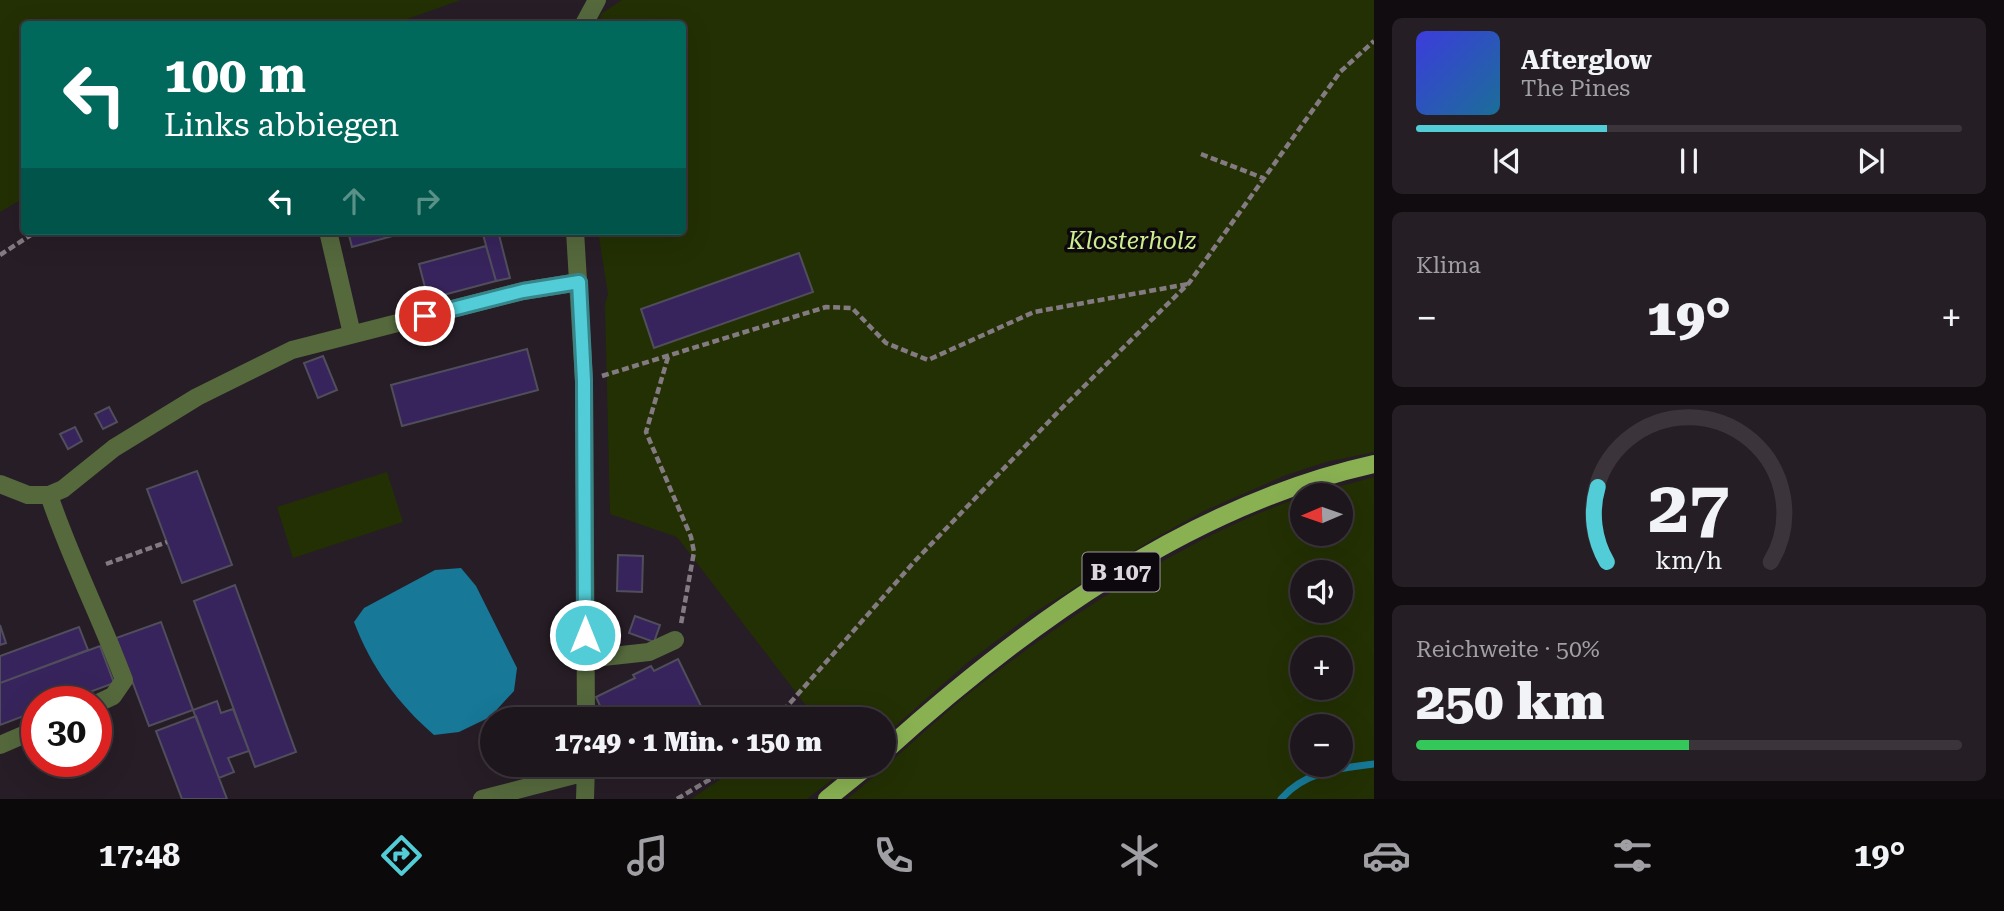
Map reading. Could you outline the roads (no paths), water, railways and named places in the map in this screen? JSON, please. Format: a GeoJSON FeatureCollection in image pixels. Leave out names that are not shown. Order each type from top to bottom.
{"type":"FeatureCollection","features":[{"type":"Feature","properties":{"kind":"main road","name":"B 107"},"geometry":{"type":"LineString","coordinates":[[896,741],[975,673],[1039,624],[1159,550],[1212,521],[1290,487],[1374,464]]}},
{"type":"Feature","properties":{"kind":"main road"},"geometry":{"type":"LineString","coordinates":[[827,799],[854,777]]}},
{"type":"Feature","properties":{"kind":"street"},"geometry":{"type":"LineString","coordinates":[[586,21],[597,0]]}},
{"type":"Feature","properties":{"kind":"street"},"geometry":{"type":"LineString","coordinates":[[329,235],[352,334]]}},
{"type":"Feature","properties":{"kind":"street"},"geometry":{"type":"LineString","coordinates":[[575,235],[584,381],[586,707]]}},
{"type":"Feature","properties":{"kind":"street"},"geometry":{"type":"LineString","coordinates":[[0,484],[28,495],[49,495],[63,489],[114,448],[197,397],[292,350],[523,291],[579,282]]}},
{"type":"Feature","properties":{"kind":"street"},"geometry":{"type":"LineString","coordinates":[[49,495],[63,537],[108,637],[124,680],[112,696]]}},
{"type":"Feature","properties":{"kind":"street"},"geometry":{"type":"LineString","coordinates":[[585,659],[649,652],[675,640]]}},
{"type":"Feature","properties":{"kind":"street"},"geometry":{"type":"LineString","coordinates":[[0,745],[21,736]]}},
{"type":"Feature","properties":{"kind":"street"},"geometry":{"type":"LineString","coordinates":[[482,799],[558,777]]}},
{"type":"Feature","properties":{"kind":"street"},"geometry":{"type":"LineString","coordinates":[[586,777],[586,799]]}},
{"type":"Feature","properties":{"kind":"water"},"geometry":{"type":"Polygon","coordinates":[[[461,568],[476,586],[517,668],[514,691],[499,707],[480,707],[480,722],[459,732],[434,735],[409,711],[387,684],[354,622],[364,608],[435,570],[461,568]]]}},
{"type":"Feature","properties":{"kind":"waterway"},"geometry":{"type":"LineString","coordinates":[[1281,799],[1301,782],[1324,772],[1374,764]]}},
{"type":"Feature","properties":{"kind":"park label","name":"Klosterholz"},"geometry":{"type":"Point","coordinates":[1132,241]}}]}
